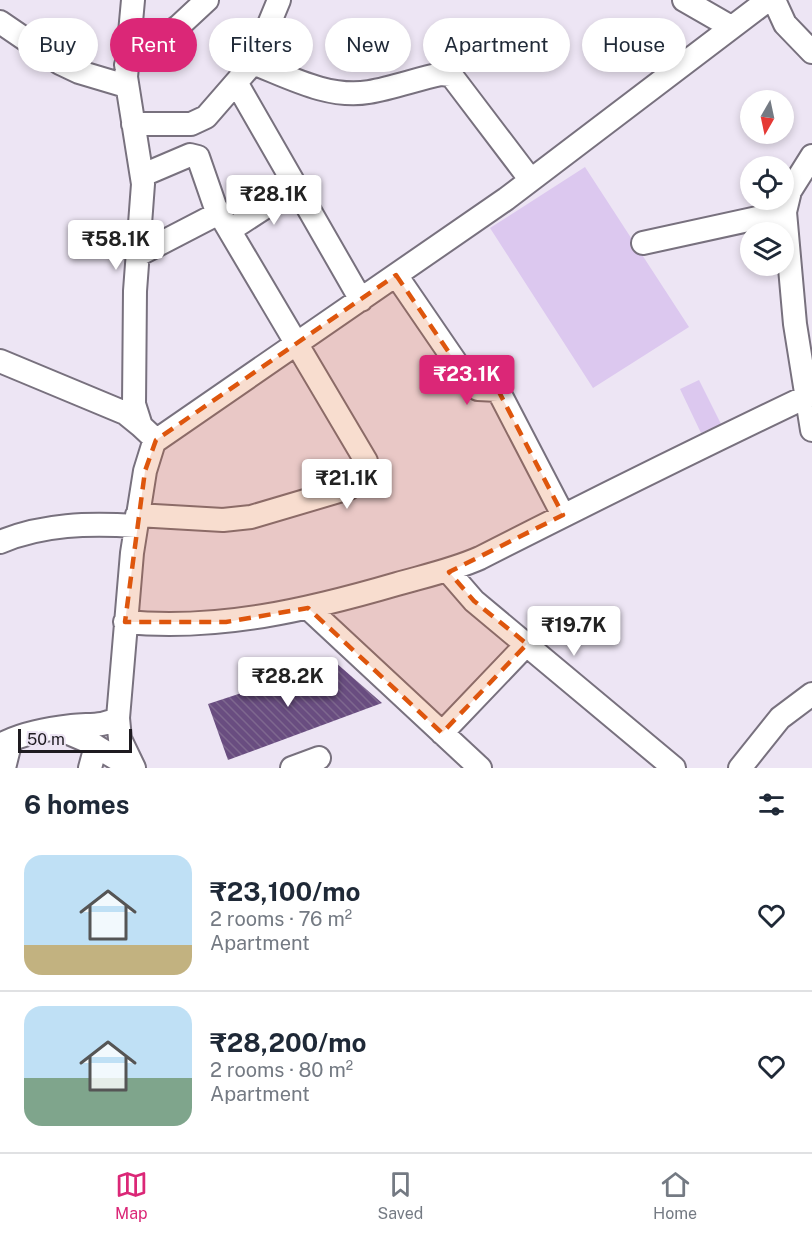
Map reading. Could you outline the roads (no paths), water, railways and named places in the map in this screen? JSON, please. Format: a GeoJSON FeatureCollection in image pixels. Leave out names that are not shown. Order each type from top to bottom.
{"type":"FeatureCollection","features":[{"type":"Feature","properties":{"kind":"street"},"geometry":{"type":"LineString","coordinates":[[133,0],[126,76],[143,175],[138,255],[134,404],[149,433],[147,462],[136,521],[125,622],[118,718],[120,739],[133,768]]}},
{"type":"Feature","properties":{"kind":"street"},"geometry":{"type":"LineString","coordinates":[[0,22],[60,63],[79,72],[126,76],[207,0]]}},
{"type":"Feature","properties":{"kind":"street"},"geometry":{"type":"LineString","coordinates":[[272,18],[279,0]]}},
{"type":"Feature","properties":{"kind":"street"},"geometry":{"type":"LineString","coordinates":[[684,0],[731,27]]}},
{"type":"Feature","properties":{"kind":"street"},"geometry":{"type":"LineString","coordinates":[[149,433],[296,346],[506,199],[767,0],[785,24],[812,52]]}},
{"type":"Feature","properties":{"kind":"street"},"geometry":{"type":"LineString","coordinates":[[133,124],[191,124],[206,117],[246,72]]}},
{"type":"Feature","properties":{"kind":"street"},"geometry":{"type":"LineString","coordinates":[[276,72],[312,86],[345,93],[369,92],[441,74],[451,75],[530,179]]}},
{"type":"Feature","properties":{"kind":"street"},"geometry":{"type":"LineString","coordinates":[[237,84],[361,300]]}},
{"type":"Feature","properties":{"kind":"street"},"geometry":{"type":"LineString","coordinates":[[0,542],[21,534],[79,524],[223,520],[251,517],[349,488],[361,480],[366,472],[366,461],[296,346],[210,195],[198,157],[190,155],[143,175]]}},
{"type":"Feature","properties":{"kind":"street"},"geometry":{"type":"LineString","coordinates":[[812,156],[790,190],[785,212],[795,324],[809,395],[812,430]]}},
{"type":"Feature","properties":{"kind":"street"},"geometry":{"type":"LineString","coordinates":[[138,255],[225,222],[296,187]]}},
{"type":"Feature","properties":{"kind":"street"},"geometry":{"type":"LineString","coordinates":[[643,243],[785,212]]}},
{"type":"Feature","properties":{"kind":"street"},"geometry":{"type":"LineString","coordinates":[[396,275],[472,386],[478,389],[492,388],[501,395],[563,515]]}},
{"type":"Feature","properties":{"kind":"street"},"geometry":{"type":"LineString","coordinates":[[0,361],[125,413],[149,433]]}},
{"type":"Feature","properties":{"kind":"street"},"geometry":{"type":"LineString","coordinates":[[125,622],[174,626],[226,622],[308,608],[448,571],[480,558],[809,395]]}},
{"type":"Feature","properties":{"kind":"street"},"geometry":{"type":"LineString","coordinates":[[448,571],[474,601],[674,768]]}},
{"type":"Feature","properties":{"kind":"street"},"geometry":{"type":"LineString","coordinates":[[308,608],[442,733],[465,764]]}},
{"type":"Feature","properties":{"kind":"street"},"geometry":{"type":"LineString","coordinates":[[442,733],[527,644]]}},
{"type":"Feature","properties":{"kind":"street"},"geometry":{"type":"LineString","coordinates":[[740,768],[780,718],[812,694]]}},
{"type":"Feature","properties":{"kind":"street"},"geometry":{"type":"LineString","coordinates":[[4,768],[5,742],[55,728],[102,725],[118,718]]}},
{"type":"Feature","properties":{"kind":"street"},"geometry":{"type":"LineString","coordinates":[[55,728],[96,746],[133,768]]}},
{"type":"Feature","properties":{"kind":"street"},"geometry":{"type":"LineString","coordinates":[[90,768],[96,746]]}},
{"type":"Feature","properties":{"kind":"street"},"geometry":{"type":"LineString","coordinates":[[292,768],[319,758]]}}]}
